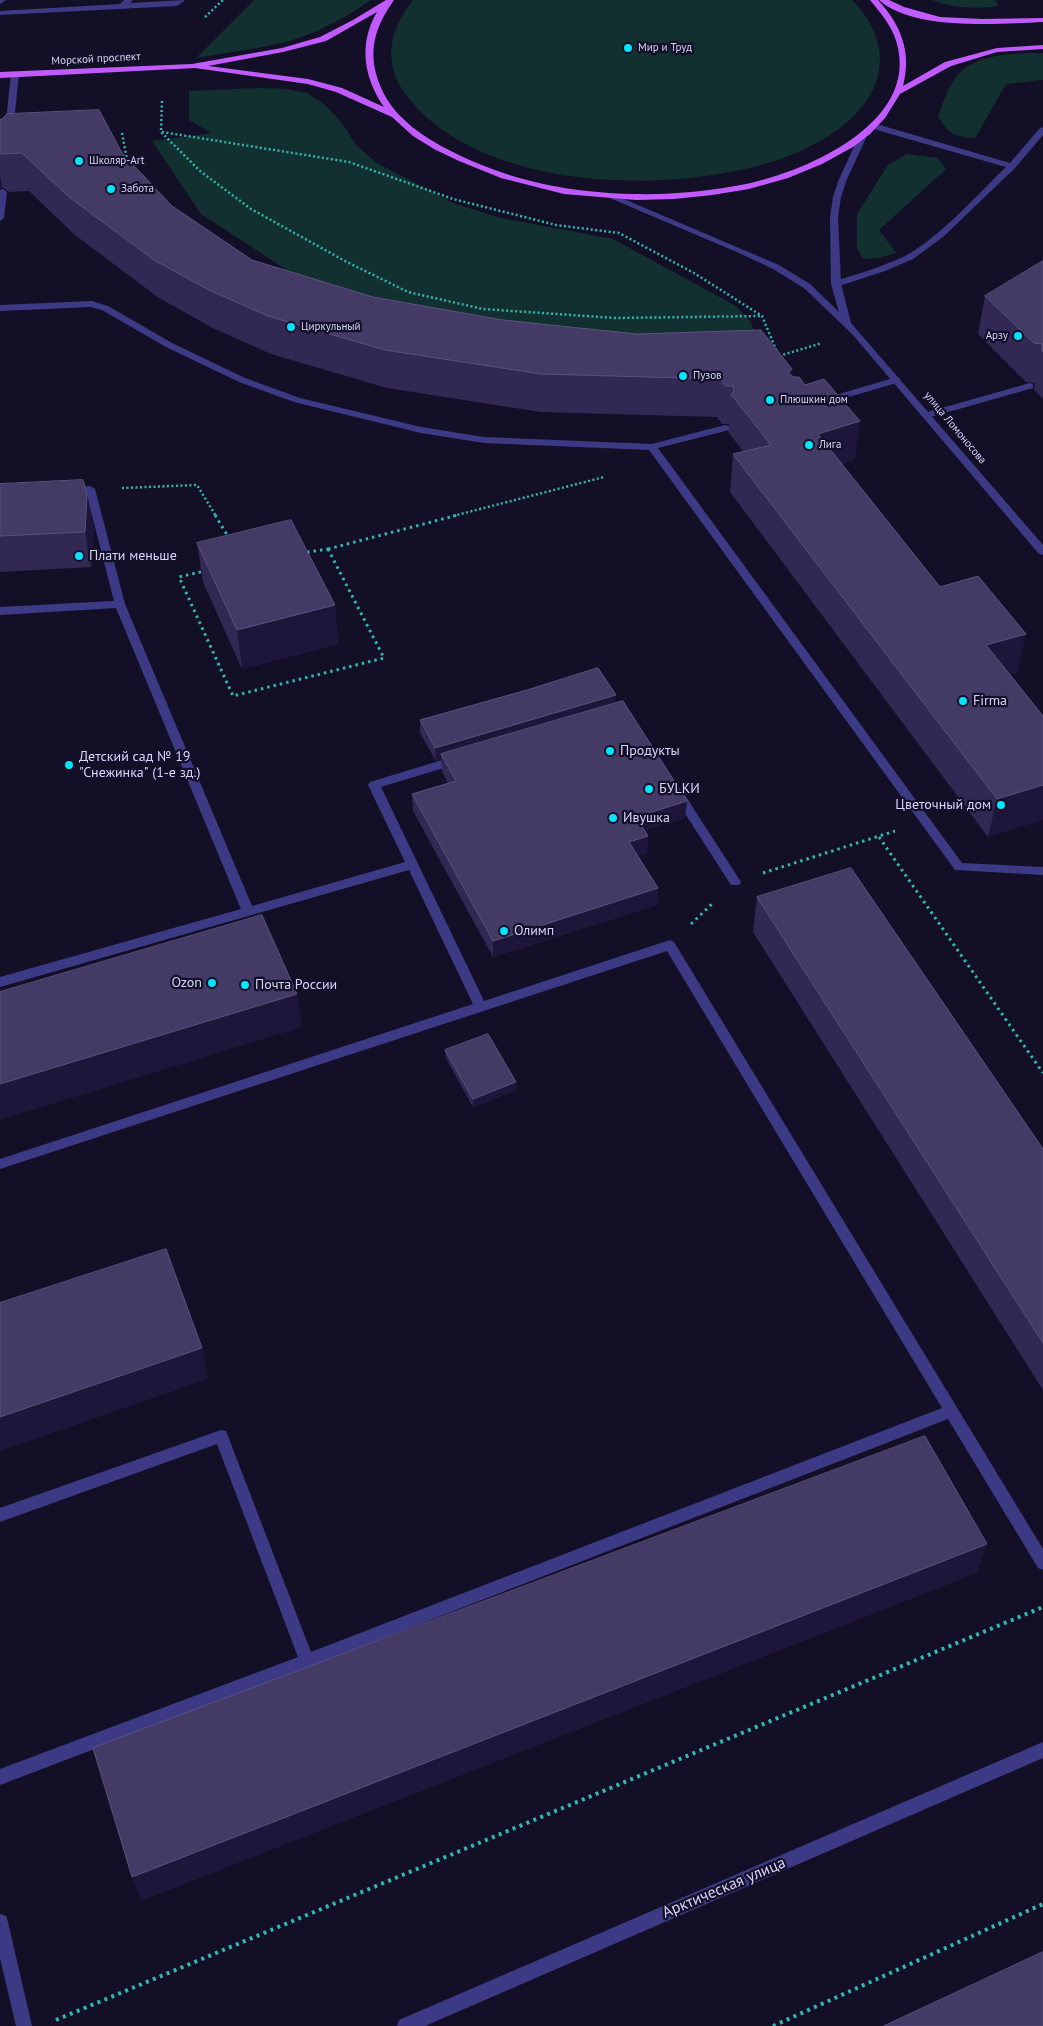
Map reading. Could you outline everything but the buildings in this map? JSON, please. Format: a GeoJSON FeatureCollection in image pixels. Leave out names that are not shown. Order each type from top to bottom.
{"type":"FeatureCollection","features":[{"type":"Feature","properties":{"kind":"main road"},"geometry":{"type":"LineString","coordinates":[[390,0],[377,20],[369,40],[370,69],[381,98],[408,128],[431,144],[475,167],[527,183],[609,196],[682,196],[748,186],[812,166],[836,154],[863,136],[873,126],[893,102],[898,92],[904,64],[902,46],[896,28],[874,0]]}},
{"type":"Feature","properties":{"kind":"main road"},"geometry":{"type":"LineString","coordinates":[[192,66],[282,50],[323,39],[356,22],[390,0]]}},
{"type":"Feature","properties":{"kind":"main road"},"geometry":{"type":"LineString","coordinates":[[883,0],[909,11],[955,20],[999,22],[1043,20]]}},
{"type":"Feature","properties":{"kind":"main road"},"geometry":{"type":"LineString","coordinates":[[898,92],[948,64],[997,50],[1043,46]]}},
{"type":"Feature","properties":{"kind":"main road"},"geometry":{"type":"LineString","coordinates":[[192,66],[308,82],[339,90],[395,115]]}},
{"type":"Feature","properties":{"kind":"main road","name":"Морской проспект"},"geometry":{"type":"LineString","coordinates":[[0,75],[192,66]]}},
{"type":"Feature","properties":{"kind":"street"},"geometry":{"type":"LineString","coordinates":[[0,12],[126,3],[177,4],[181,0]]}},
{"type":"Feature","properties":{"kind":"street"},"geometry":{"type":"LineString","coordinates":[[9,138],[15,74]]}},
{"type":"Feature","properties":{"kind":"street"},"geometry":{"type":"LineString","coordinates":[[873,126],[1012,166]]}},
{"type":"Feature","properties":{"kind":"street"},"geometry":{"type":"LineString","coordinates":[[836,284],[910,258],[940,235],[1012,166],[1043,130]]}},
{"type":"Feature","properties":{"kind":"street"},"geometry":{"type":"LineString","coordinates":[[847,322],[836,284],[834,240],[837,197],[843,179],[863,136]]}},
{"type":"Feature","properties":{"kind":"street"},"geometry":{"type":"LineString","coordinates":[[0,218],[3,192]]}},
{"type":"Feature","properties":{"kind":"street","name":"улица Ломоносова"},"geometry":{"type":"LineString","coordinates":[[609,196],[776,267],[807,286],[847,322],[1043,552]]}},
{"type":"Feature","properties":{"kind":"street"},"geometry":{"type":"LineString","coordinates":[[0,308],[92,304],[105,308],[168,345],[242,380],[297,400],[412,428],[484,440],[652,447],[725,428]]}},
{"type":"Feature","properties":{"kind":"street"},"geometry":{"type":"LineString","coordinates":[[819,403],[897,380]]}},
{"type":"Feature","properties":{"kind":"street"},"geometry":{"type":"LineString","coordinates":[[927,415],[1030,386]]}},
{"type":"Feature","properties":{"kind":"street"},"geometry":{"type":"LineString","coordinates":[[652,447],[924,822],[959,867],[1043,871]]}},
{"type":"Feature","properties":{"kind":"street"},"geometry":{"type":"LineString","coordinates":[[60,491],[90,489],[120,604],[248,911]]}},
{"type":"Feature","properties":{"kind":"street"},"geometry":{"type":"LineString","coordinates":[[0,611],[120,604]]}},
{"type":"Feature","properties":{"kind":"street"},"geometry":{"type":"LineString","coordinates":[[467,757],[374,784],[481,1007]]}},
{"type":"Feature","properties":{"kind":"street"},"geometry":{"type":"LineString","coordinates":[[673,784],[735,882]]}},
{"type":"Feature","properties":{"kind":"street"},"geometry":{"type":"LineString","coordinates":[[0,982],[413,864]]}},
{"type":"Feature","properties":{"kind":"street"},"geometry":{"type":"LineString","coordinates":[[0,1164],[670,944],[1043,1563]]}},
{"type":"Feature","properties":{"kind":"street"},"geometry":{"type":"LineString","coordinates":[[0,1776],[307,1661],[952,1411]]}},
{"type":"Feature","properties":{"kind":"street"},"geometry":{"type":"LineString","coordinates":[[0,1515],[221,1436],[307,1661]]}},
{"type":"Feature","properties":{"kind":"street","name":"Арктическая улица"},"geometry":{"type":"LineString","coordinates":[[405,2026],[1043,1750]]}},
{"type":"Feature","properties":{"kind":"street"},"geometry":{"type":"LineString","coordinates":[[0,1922],[24,2026]]}},
{"type":"Feature","properties":{"kind":"path"},"geometry":{"type":"LineString","coordinates":[[162,101],[161,132],[200,171],[251,209],[345,261],[408,292],[483,309],[521,312],[615,318],[762,316]]}},
{"type":"Feature","properties":{"kind":"path"},"geometry":{"type":"LineString","coordinates":[[161,132],[349,162],[452,199],[556,225],[619,233],[694,273],[762,316],[779,356]]}},
{"type":"Feature","properties":{"kind":"path"},"geometry":{"type":"LineString","coordinates":[[122,133],[126,160],[131,168]]}},
{"type":"Feature","properties":{"kind":"path"},"geometry":{"type":"LineString","coordinates":[[770,357],[822,343]]}},
{"type":"Feature","properties":{"kind":"path"},"geometry":{"type":"LineString","coordinates":[[328,549],[384,658],[233,696],[179,577],[243,562],[328,549],[605,477]]}},
{"type":"Feature","properties":{"kind":"path"},"geometry":{"type":"LineString","coordinates":[[90,489],[197,485],[233,545]]}},
{"type":"Feature","properties":{"kind":"path"},"geometry":{"type":"LineString","coordinates":[[670,944],[735,882],[924,822]]}},
{"type":"Feature","properties":{"kind":"path"},"geometry":{"type":"LineString","coordinates":[[879,837],[1043,1073]]}},
{"type":"Feature","properties":{"kind":"path"},"geometry":{"type":"LineString","coordinates":[[50,2022],[392,1881],[1043,1607]]}},
{"type":"Feature","properties":{"kind":"path"},"geometry":{"type":"LineString","coordinates":[[772,2026],[1043,1904]]}},
{"type":"Feature","properties":{"kind":"green space"},"geometry":{"type":"Polygon","coordinates":[[[254,0],[371,0],[317,31],[289,41],[196,58],[254,0]]]}},
{"type":"Feature","properties":{"kind":"green space"},"geometry":{"type":"Polygon","coordinates":[[[413,0],[852,0],[867,18],[876,38],[880,60],[879,71],[870,96],[851,119],[827,137],[786,157],[742,170],[693,178],[639,181],[585,178],[532,169],[483,152],[440,128],[407,96],[394,72],[392,47],[398,23],[413,0]]]}},
{"type":"Feature","properties":{"kind":"green space"},"geometry":{"type":"Polygon","coordinates":[[[932,0],[995,0],[998,4],[997,6],[972,8],[947,5],[932,0]]]}},
{"type":"Feature","properties":{"kind":"green space"},"geometry":{"type":"Polygon","coordinates":[[[1043,53],[1043,80],[1006,84],[975,138],[962,137],[952,133],[945,127],[938,116],[951,86],[964,69],[974,63],[996,56],[1043,53]]]}},
{"type":"Feature","properties":{"kind":"green space"},"geometry":{"type":"Polygon","coordinates":[[[260,88],[285,89],[307,93],[324,104],[341,122],[357,146],[377,163],[453,203],[501,218],[613,239],[736,306],[750,321],[759,341],[591,350],[304,281],[201,214],[152,141],[211,133],[189,120],[189,91],[260,88]]]}},
{"type":"Feature","properties":{"kind":"green space"},"geometry":{"type":"Polygon","coordinates":[[[907,154],[938,158],[946,169],[879,230],[896,253],[879,258],[863,259],[857,248],[857,214],[888,165],[907,154]]]}},
{"type":"Feature","properties":{"kind":"place","name":"Мир и Труд"},"geometry":{"type":"Point","coordinates":[628,48]}},
{"type":"Feature","properties":{"kind":"place","name":"Школяр-Art"},"geometry":{"type":"Point","coordinates":[79,161]}},
{"type":"Feature","properties":{"kind":"place","name":"Забота"},"geometry":{"type":"Point","coordinates":[111,189]}},
{"type":"Feature","properties":{"kind":"place","name":"Циркульный"},"geometry":{"type":"Point","coordinates":[291,327]}},
{"type":"Feature","properties":{"kind":"place","name":"Арзу"},"geometry":{"type":"Point","coordinates":[1018,336]}},
{"type":"Feature","properties":{"kind":"place","name":"Пузов"},"geometry":{"type":"Point","coordinates":[683,376]}},
{"type":"Feature","properties":{"kind":"place","name":"Плюшкин дом"},"geometry":{"type":"Point","coordinates":[770,400]}},
{"type":"Feature","properties":{"kind":"place","name":"Лига"},"geometry":{"type":"Point","coordinates":[809,445]}},
{"type":"Feature","properties":{"kind":"place","name":"Плати меньше"},"geometry":{"type":"Point","coordinates":[79,556]}},
{"type":"Feature","properties":{"kind":"place","name":"Firma"},"geometry":{"type":"Point","coordinates":[963,701]}},
{"type":"Feature","properties":{"kind":"place","name":"Продукты"},"geometry":{"type":"Point","coordinates":[610,751]}},
{"type":"Feature","properties":{"kind":"place","name":"Детский сад № 19 \"Снежинка\" (1-е зд.)"},"geometry":{"type":"Point","coordinates":[69,765]}},
{"type":"Feature","properties":{"kind":"place","name":"БУLКИ"},"geometry":{"type":"Point","coordinates":[649,789]}},
{"type":"Feature","properties":{"kind":"place","name":"Цветочный дом"},"geometry":{"type":"Point","coordinates":[1001,805]}},
{"type":"Feature","properties":{"kind":"place","name":"Ивушка"},"geometry":{"type":"Point","coordinates":[613,818]}},
{"type":"Feature","properties":{"kind":"place","name":"Олимп"},"geometry":{"type":"Point","coordinates":[504,931]}},
{"type":"Feature","properties":{"kind":"place","name":"Ozon"},"geometry":{"type":"Point","coordinates":[212,983]}},
{"type":"Feature","properties":{"kind":"place","name":"Почта России"},"geometry":{"type":"Point","coordinates":[245,985]}}]}
